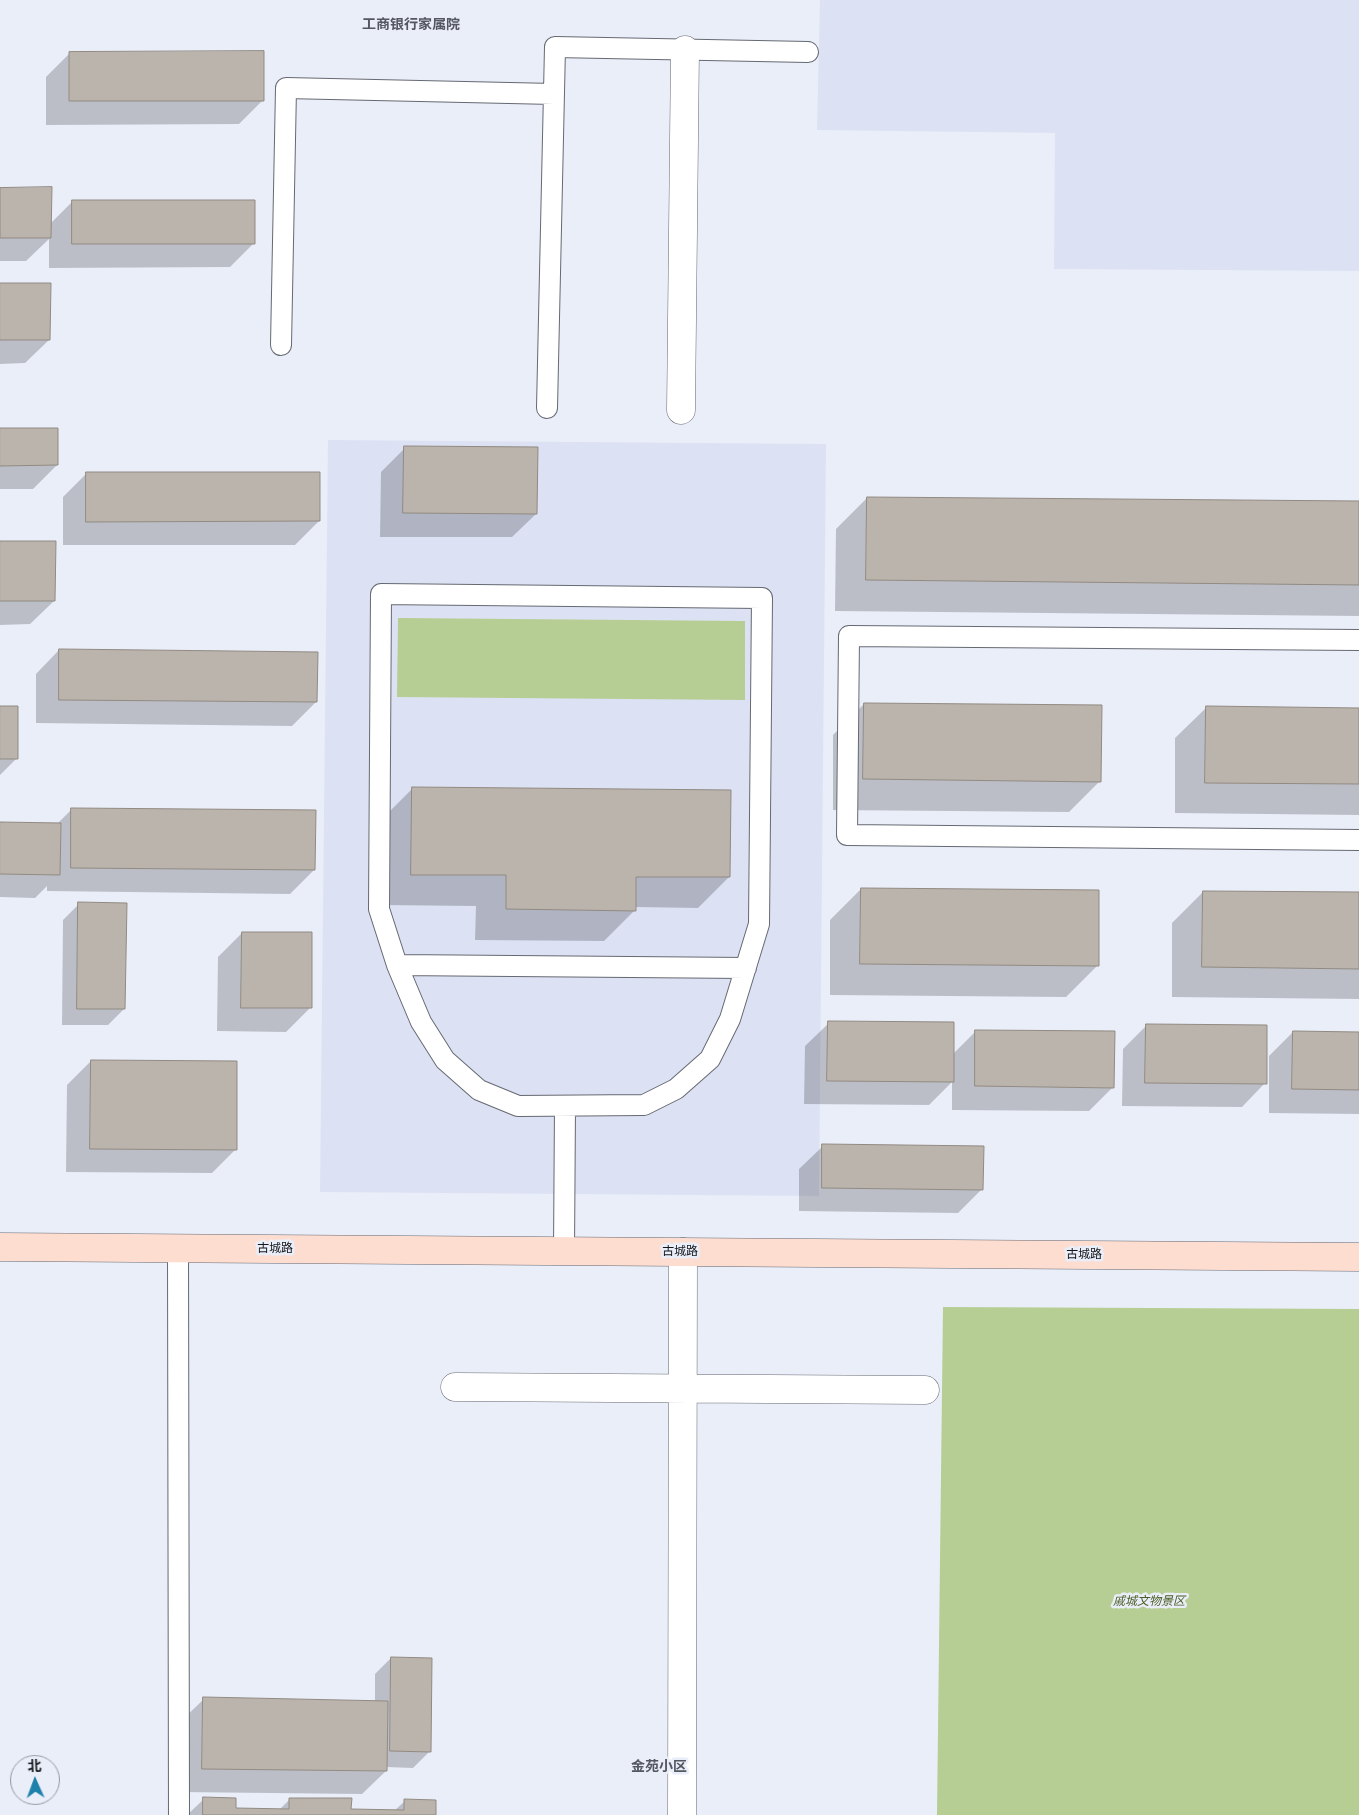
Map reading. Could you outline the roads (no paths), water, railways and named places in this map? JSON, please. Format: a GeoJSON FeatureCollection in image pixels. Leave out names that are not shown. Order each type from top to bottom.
{"type":"FeatureCollection","features":[{"type":"Feature","properties":{"kind":"street"},"geometry":{"type":"LineString","coordinates":[[682,410],[684,50]]}},
{"type":"Feature","properties":{"kind":"street","name":"古城路"},"geometry":{"type":"LineString","coordinates":[[0,1247],[1359,1258]]}},
{"type":"Feature","properties":{"kind":"street"},"geometry":{"type":"LineString","coordinates":[[682,1815],[683,1252]]}},
{"type":"Feature","properties":{"kind":"street"},"geometry":{"type":"LineString","coordinates":[[455,1387],[925,1390]]}},
{"type":"Feature","properties":{"kind":"lane"},"geometry":{"type":"LineString","coordinates":[[547,408],[555,47],[808,52]]}},
{"type":"Feature","properties":{"kind":"lane"},"geometry":{"type":"LineString","coordinates":[[281,344],[286,88],[554,94]]}},
{"type":"Feature","properties":{"kind":"lane"},"geometry":{"type":"LineString","coordinates":[[381,594],[762,598],[759,924],[746,968],[730,1019],[710,1060],[676,1090],[644,1105],[518,1106],[479,1090],[445,1060],[421,1022],[397,965],[379,909],[381,594]]}},
{"type":"Feature","properties":{"kind":"lane"},"geometry":{"type":"LineString","coordinates":[[1359,640],[849,636],[847,835],[1359,840]]}},
{"type":"Feature","properties":{"kind":"lane"},"geometry":{"type":"LineString","coordinates":[[397,965],[746,968]]}},
{"type":"Feature","properties":{"kind":"lane"},"geometry":{"type":"LineString","coordinates":[[564,1251],[565,1106]]}},
{"type":"Feature","properties":{"kind":"lane"},"geometry":{"type":"LineString","coordinates":[[178,1248],[179,1815]]}},
{"type":"Feature","properties":{"kind":"district","name":"工商银行家属院"},"geometry":{"type":"Point","coordinates":[411,25]}},
{"type":"Feature","properties":{"kind":"district","name":"金苑小区"},"geometry":{"type":"Point","coordinates":[659,1767]}},
{"type":"Feature","properties":{"kind":"park label","name":"戚城文物景区"},"geometry":{"type":"Point","coordinates":[1149,1602]}}]}
